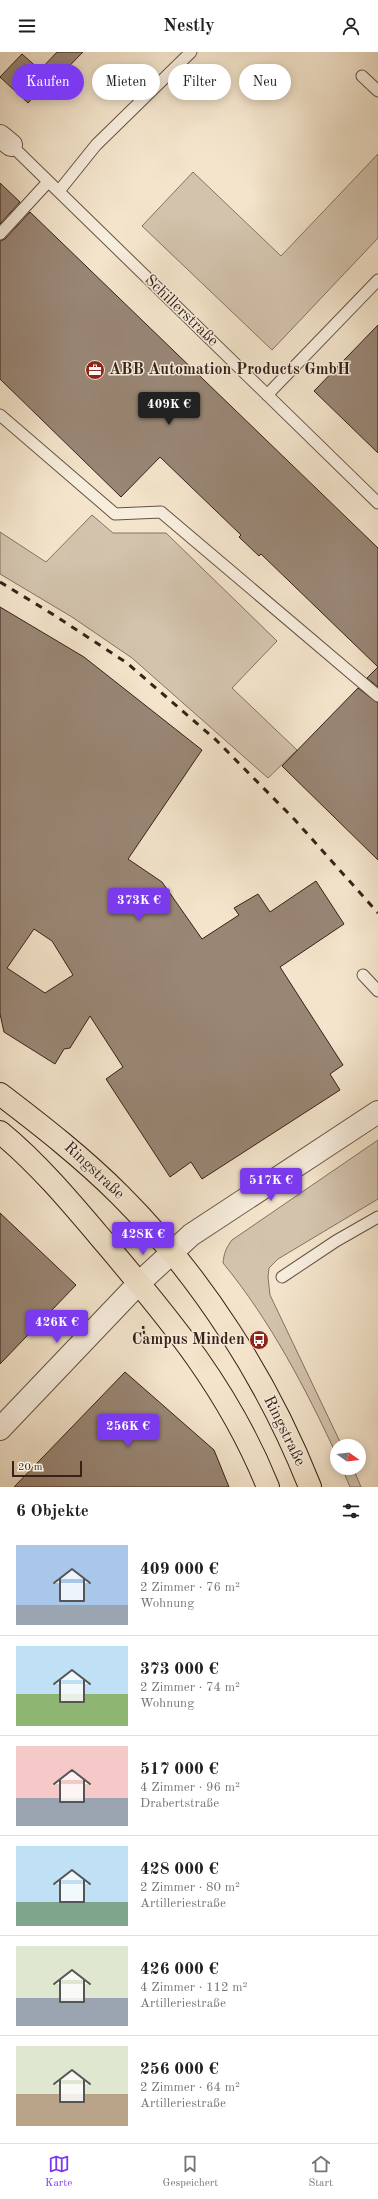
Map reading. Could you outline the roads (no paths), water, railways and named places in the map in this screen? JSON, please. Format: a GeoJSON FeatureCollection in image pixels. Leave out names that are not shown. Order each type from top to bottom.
{"type":"FeatureCollection","features":[{"type":"Feature","properties":{"kind":"main road","name":"Ringstraße"},"geometry":{"type":"LineString","coordinates":[[0,1094],[59,1139],[96,1172],[136,1211],[171,1252],[218,1316],[240,1351],[284,1430],[310,1487]]}},
{"type":"Feature","properties":{"kind":"main road"},"geometry":{"type":"LineString","coordinates":[[0,1132],[30,1160],[139,1283],[185,1339],[205,1368],[246,1438],[268,1487]]}},
{"type":"Feature","properties":{"kind":"street"},"geometry":{"type":"LineString","coordinates":[[0,1429],[139,1283],[171,1252],[213,1219],[378,1112]]}},
{"type":"Feature","properties":{"kind":"lane"},"geometry":{"type":"LineString","coordinates":[[59,191],[96,145],[191,52]]}},
{"type":"Feature","properties":{"kind":"lane"},"geometry":{"type":"LineString","coordinates":[[362,76],[378,91]]}},
{"type":"Feature","properties":{"kind":"lane","name":"Schillerstraße"},"geometry":{"type":"LineString","coordinates":[[5,141],[59,191],[378,504]]}},
{"type":"Feature","properties":{"kind":"lane"},"geometry":{"type":"LineString","coordinates":[[0,234],[48,182]]}},
{"type":"Feature","properties":{"kind":"lane"},"geometry":{"type":"LineString","coordinates":[[267,395],[378,280]]}},
{"type":"Feature","properties":{"kind":"lane"},"geometry":{"type":"LineString","coordinates":[[0,415],[115,514],[161,512],[378,696]]}},
{"type":"Feature","properties":{"kind":"lane"},"geometry":{"type":"LineString","coordinates":[[363,974],[378,991]]}},
{"type":"Feature","properties":{"kind":"lane"},"geometry":{"type":"LineString","coordinates":[[282,1276],[336,1241],[378,1217]]}},
{"type":"Feature","properties":{"kind":"railway"},"geometry":{"type":"LineString","coordinates":[[0,582],[54,615],[127,663],[216,740],[295,820],[378,913]]}},
{"type":"Feature","properties":{"kind":"place","name":"ABB Automation Products GmbH"},"geometry":{"type":"Point","coordinates":[95,370]}},
{"type":"Feature","properties":{"kind":"place","name":"Campus Minden"},"geometry":{"type":"Point","coordinates":[259,1340]}}]}
